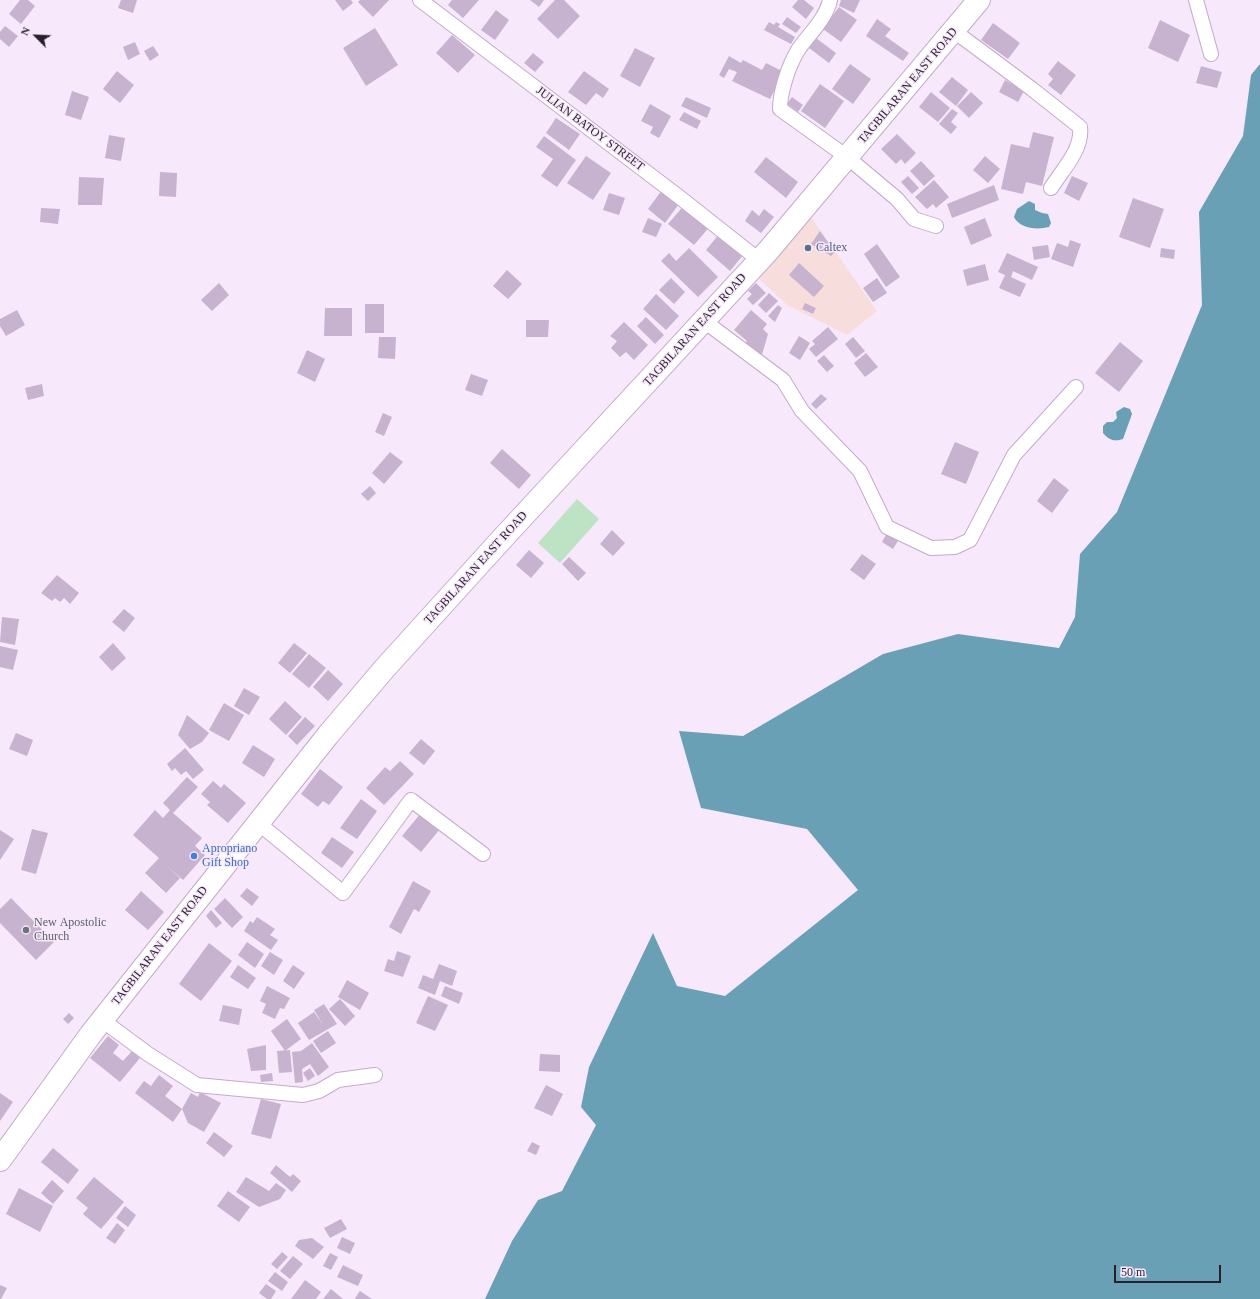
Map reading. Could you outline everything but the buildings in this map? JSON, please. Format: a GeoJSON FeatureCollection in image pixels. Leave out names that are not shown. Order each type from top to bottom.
{"type":"FeatureCollection","features":[{"type":"Feature","properties":{"kind":"main road","name":"TAGBILARAN EAST ROAD"},"geometry":{"type":"LineString","coordinates":[[0,1160],[102,1020],[257,822],[328,735],[385,668],[759,260],[979,0]]}},
{"type":"Feature","properties":{"kind":"street","name":"JULIAN BATOY STREET"},"geometry":{"type":"LineString","coordinates":[[420,0],[678,196],[759,260]]}},
{"type":"Feature","properties":{"kind":"street"},"geometry":{"type":"LineString","coordinates":[[830,0],[828,9],[797,51],[780,94],[780,109],[847,157],[897,199],[914,219],[936,226]]}},
{"type":"Feature","properties":{"kind":"street"},"geometry":{"type":"LineString","coordinates":[[1196,0],[1211,54]]}},
{"type":"Feature","properties":{"kind":"street"},"geometry":{"type":"LineString","coordinates":[[954,31],[1080,127],[1081,138],[1078,147],[1051,188]]}},
{"type":"Feature","properties":{"kind":"street"},"geometry":{"type":"LineString","coordinates":[[704,321],[783,380],[802,411],[860,471],[887,528],[930,548],[955,547],[970,540],[1014,455],[1076,387]]}},
{"type":"Feature","properties":{"kind":"street"},"geometry":{"type":"LineString","coordinates":[[257,822],[343,893],[411,800],[483,854]]}},
{"type":"Feature","properties":{"kind":"street"},"geometry":{"type":"LineString","coordinates":[[102,1020],[148,1054],[197,1084],[303,1095],[319,1092],[338,1080],[375,1075]]}},
{"type":"Feature","properties":{"kind":"shaded area","name":"Caltex"},"geometry":{"type":"Polygon","coordinates":[[[811,217],[877,311],[847,335],[787,305],[758,278],[811,217]]]}},
{"type":"Feature","properties":{"kind":"green space"},"geometry":{"type":"Polygon","coordinates":[[[577,499],[599,519],[560,563],[538,543],[577,499]]]}},
{"type":"Feature","properties":{"kind":"water"},"geometry":{"type":"Polygon","coordinates":[[[1260,64],[1260,1299],[485,1299],[512,1241],[538,1200],[562,1191],[596,1125],[581,1107],[589,1067],[653,933],[677,986],[725,996],[858,890],[807,829],[701,808],[679,731],[743,736],[883,654],[958,634],[1059,648],[1075,617],[1080,554],[1117,512],[1202,305],[1199,212],[1243,136],[1251,75],[1260,64]]]}},
{"type":"Feature","properties":{"kind":"water"},"geometry":{"type":"Polygon","coordinates":[[[1029,201],[1035,204],[1035,210],[1048,214],[1051,223],[1049,227],[1029,228],[1017,221],[1014,217],[1017,209],[1029,201]]]}},
{"type":"Feature","properties":{"kind":"water"},"geometry":{"type":"Polygon","coordinates":[[[1124,407],[1130,409],[1132,414],[1123,439],[1112,440],[1103,433],[1103,426],[1107,422],[1113,422],[1117,418],[1116,412],[1124,407]]]}},
{"type":"Feature","properties":{"kind":"place","name":"Caltex"},"geometry":{"type":"Point","coordinates":[808,248]}},
{"type":"Feature","properties":{"kind":"place","name":"Apropriano Gift Shop"},"geometry":{"type":"Point","coordinates":[194,856]}},
{"type":"Feature","properties":{"kind":"place","name":"New Apostolic Church"},"geometry":{"type":"Point","coordinates":[26,930]}}]}
